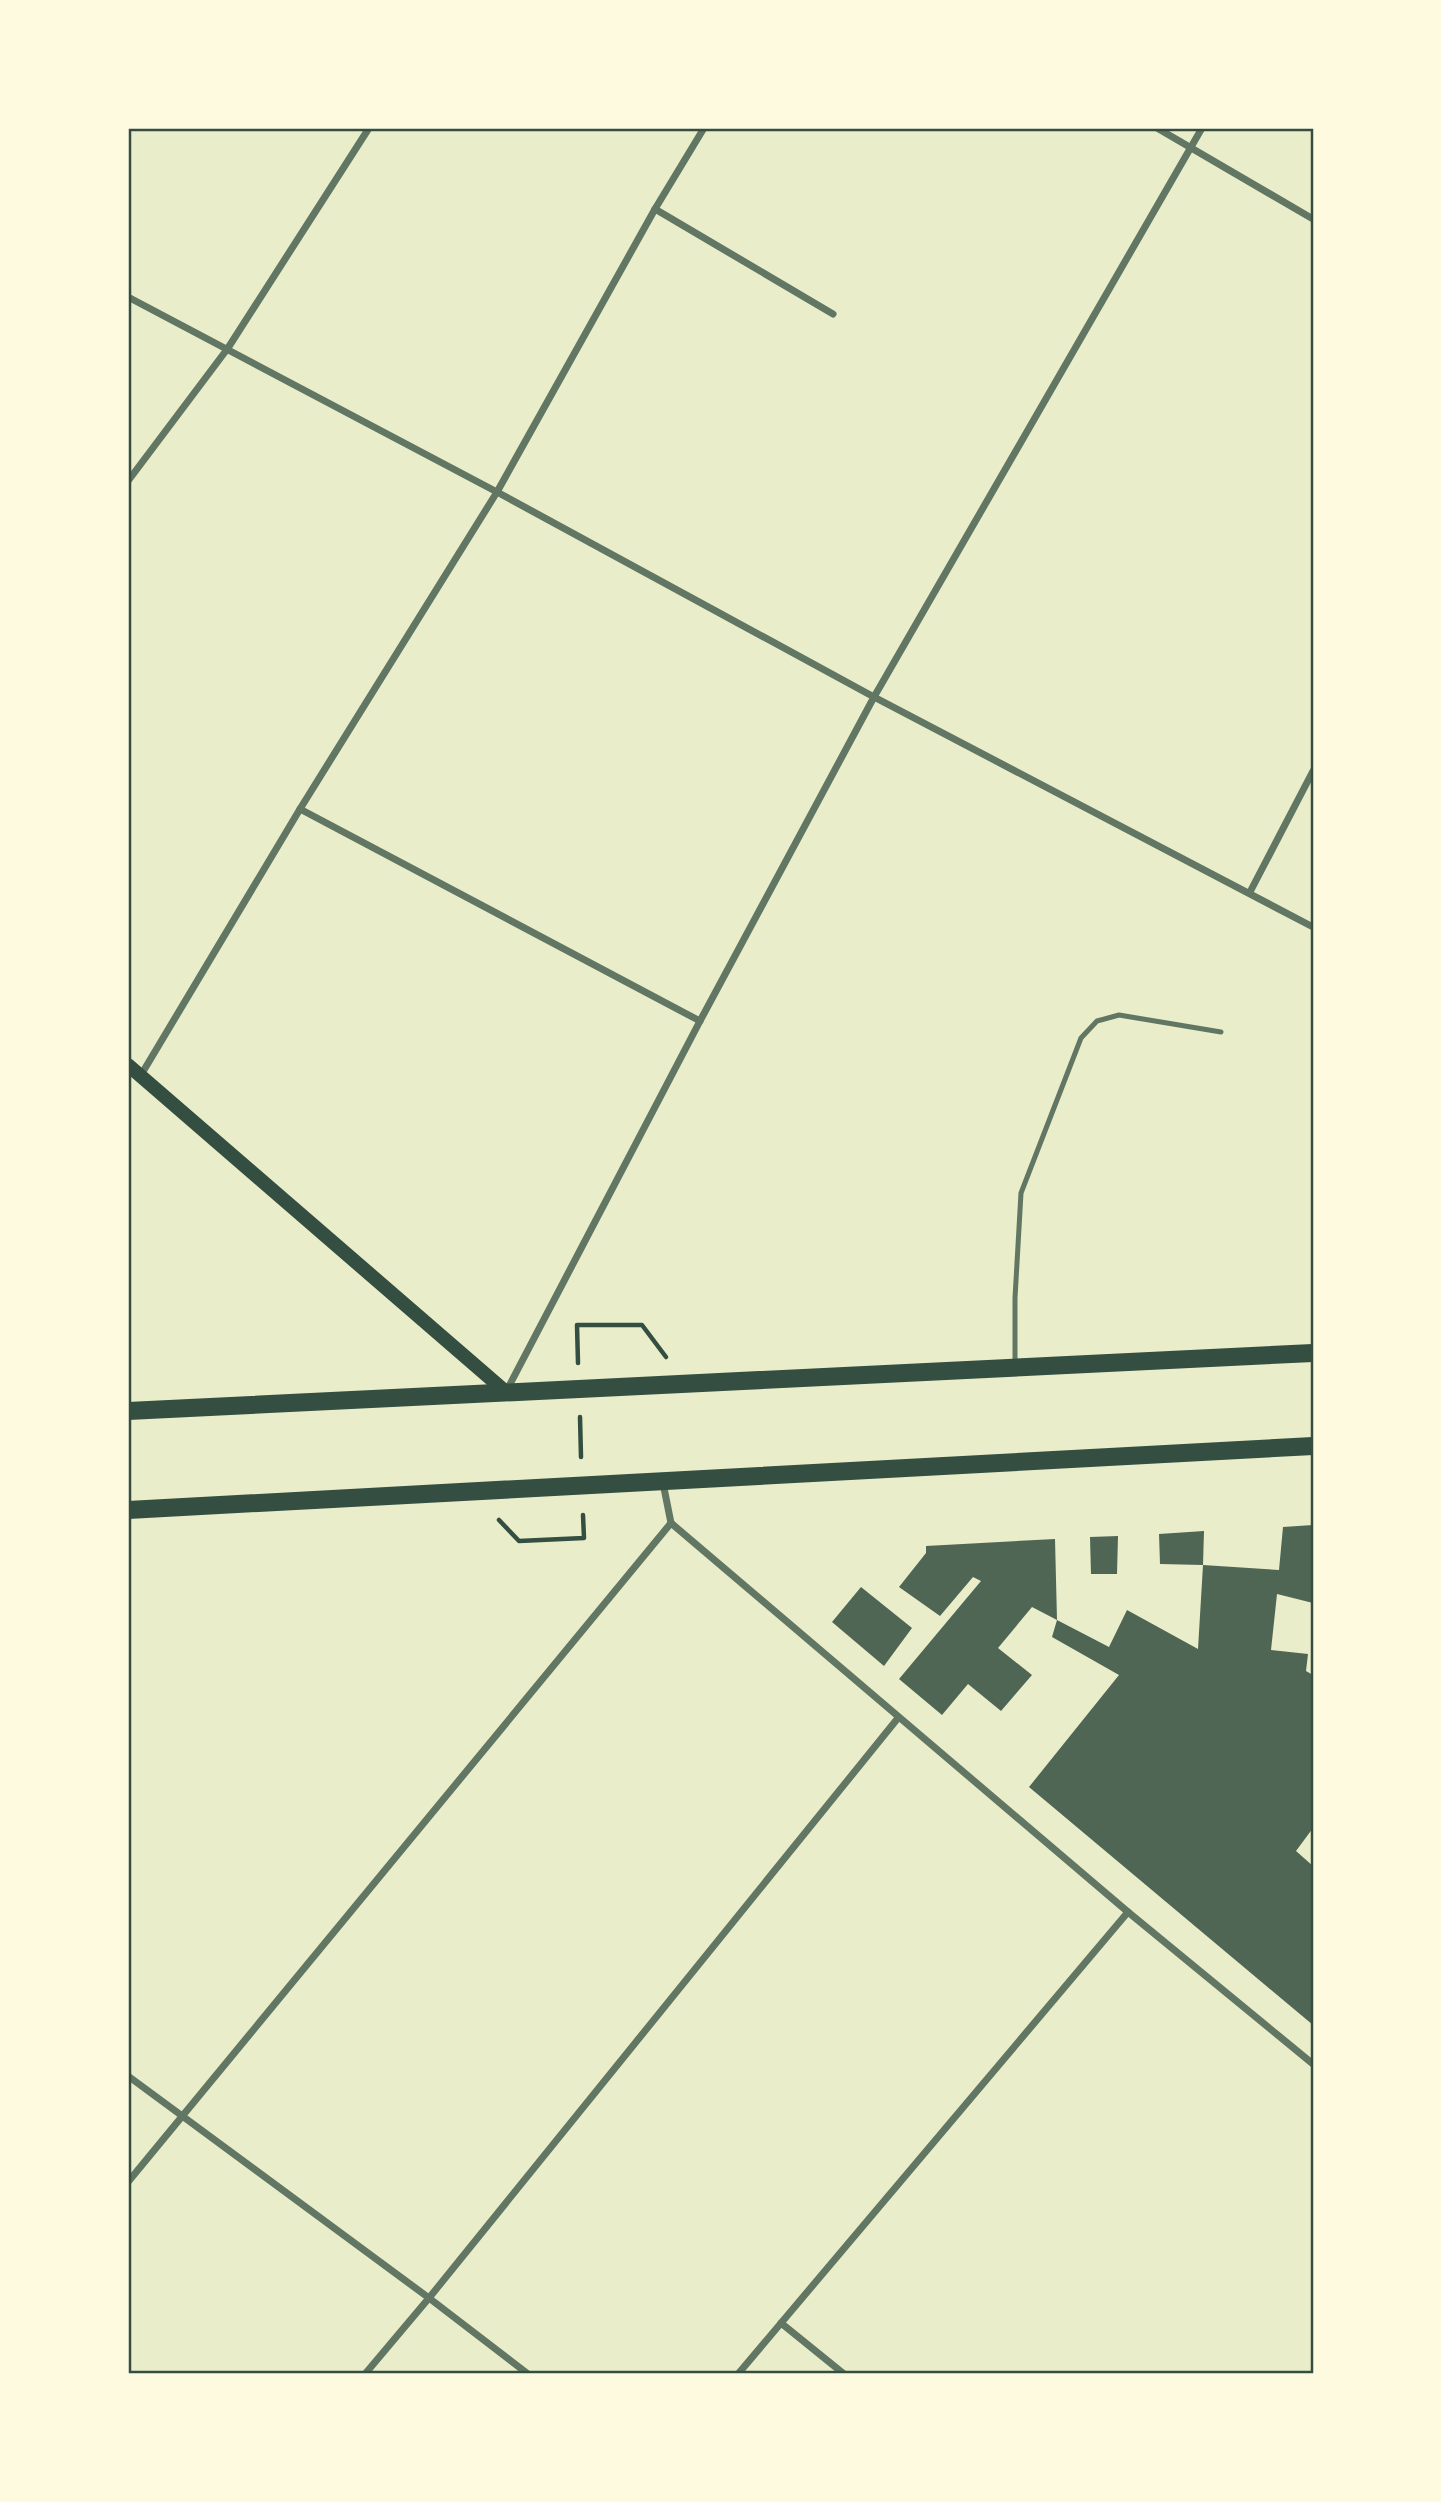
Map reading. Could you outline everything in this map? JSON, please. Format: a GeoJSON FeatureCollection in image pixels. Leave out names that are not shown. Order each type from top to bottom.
{"type":"FeatureCollection","features":[{"type":"Feature","properties":{"kind":"main road"},"geometry":{"type":"LineString","coordinates":[[128,1065],[506,1392]]}},
{"type":"Feature","properties":{"kind":"main road"},"geometry":{"type":"LineString","coordinates":[[128,1411],[1313,1353]]}},
{"type":"Feature","properties":{"kind":"main road"},"geometry":{"type":"LineString","coordinates":[[128,1510],[1313,1446]]}},
{"type":"Feature","properties":{"kind":"street"},"geometry":{"type":"LineString","coordinates":[[128,481],[228,348],[369,128]]}},
{"type":"Feature","properties":{"kind":"street"},"geometry":{"type":"LineString","coordinates":[[141,1076],[300,809],[497,492],[655,209],[704,128]]}},
{"type":"Feature","properties":{"kind":"street"},"geometry":{"type":"LineString","coordinates":[[1157,128],[1313,219]]}},
{"type":"Feature","properties":{"kind":"street"},"geometry":{"type":"LineString","coordinates":[[506,1392],[700,1021],[874,697],[1202,128]]}},
{"type":"Feature","properties":{"kind":"street"},"geometry":{"type":"LineString","coordinates":[[655,209],[833,314]]}},
{"type":"Feature","properties":{"kind":"street"},"geometry":{"type":"LineString","coordinates":[[128,297],[497,492],[874,697],[1313,927]]}},
{"type":"Feature","properties":{"kind":"street"},"geometry":{"type":"LineString","coordinates":[[1250,892],[1313,771]]}},
{"type":"Feature","properties":{"kind":"street"},"geometry":{"type":"LineString","coordinates":[[300,809],[700,1021]]}},
{"type":"Feature","properties":{"kind":"street"},"geometry":{"type":"LineString","coordinates":[[662,1480],[671,1523],[1128,1912],[1313,2064]]}},
{"type":"Feature","properties":{"kind":"street"},"geometry":{"type":"LineString","coordinates":[[128,2182],[671,1523]]}},
{"type":"Feature","properties":{"kind":"street"},"geometry":{"type":"LineString","coordinates":[[365,2374],[898,1718]]}},
{"type":"Feature","properties":{"kind":"street"},"geometry":{"type":"LineString","coordinates":[[738,2374],[1128,1912]]}},
{"type":"Feature","properties":{"kind":"street"},"geometry":{"type":"LineString","coordinates":[[128,2076],[528,2374]]}},
{"type":"Feature","properties":{"kind":"street"},"geometry":{"type":"LineString","coordinates":[[781,2323],[844,2374]]}},
{"type":"Feature","properties":{"kind":"lane"},"geometry":{"type":"LineString","coordinates":[[1015,1368],[1015,1298],[1021,1194],[1081,1038],[1097,1021],[1119,1015],[1221,1032]]}},
{"type":"Feature","properties":{"kind":"path"},"geometry":{"type":"LineString","coordinates":[[579,1365],[577,1325],[642,1325]]}},
{"type":"Feature","properties":{"kind":"path"},"geometry":{"type":"LineString","coordinates":[[580,1405],[581,1458]]}},
{"type":"Feature","properties":{"kind":"path"},"geometry":{"type":"LineString","coordinates":[[519,1541],[584,1538],[583,1512]]}},
{"type":"Feature","properties":{"kind":"building"},"geometry":{"type":"Polygon","coordinates":[[[1313,1525],[1313,1603],[1277,1594],[1271,1650],[1308,1654],[1306,1671],[1313,1675],[1313,1828],[1296,1851],[1313,1866],[1313,2025],[1029,1787],[1119,1675],[1052,1637],[1057,1620],[1109,1647],[1127,1610],[1198,1649],[1203,1565],[1279,1570],[1283,1527],[1313,1525]]]}},
{"type":"Feature","properties":{"kind":"building"},"geometry":{"type":"Polygon","coordinates":[[[1204,1531],[1203,1565],[1160,1564],[1159,1534],[1204,1531]]]}},
{"type":"Feature","properties":{"kind":"building"},"geometry":{"type":"Polygon","coordinates":[[[1118,1536],[1117,1574],[1091,1574],[1090,1537],[1118,1536]]]}},
{"type":"Feature","properties":{"kind":"building"},"geometry":{"type":"Polygon","coordinates":[[[1055,1539],[1057,1620],[1032,1607],[998,1648],[1032,1675],[1001,1711],[968,1684],[942,1715],[899,1679],[981,1581],[973,1577],[940,1616],[899,1587],[926,1553],[926,1546],[1055,1539]]]}},
{"type":"Feature","properties":{"kind":"building"},"geometry":{"type":"Polygon","coordinates":[[[861,1587],[912,1628],[884,1666],[832,1622],[861,1587]]]}}]}
